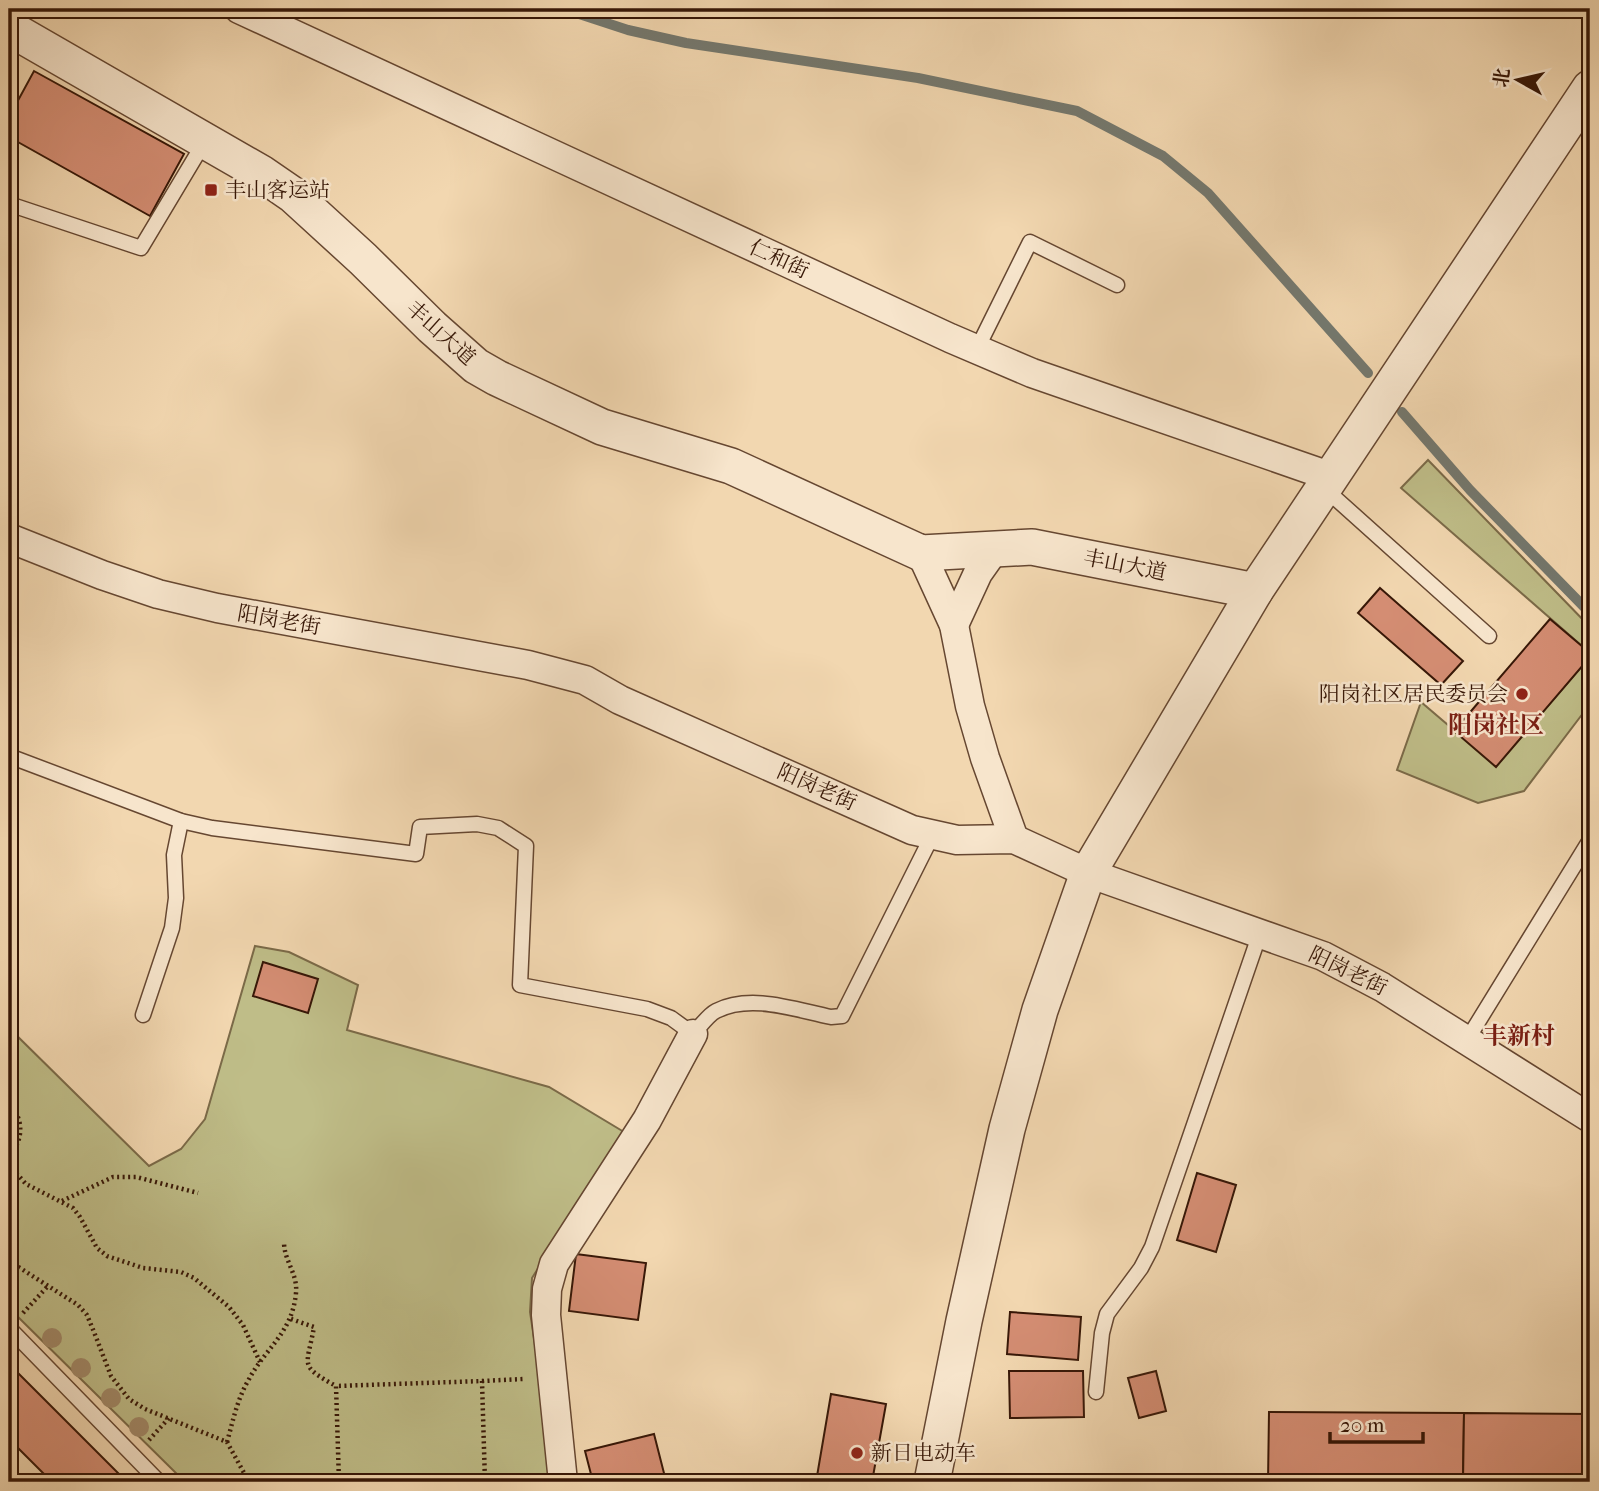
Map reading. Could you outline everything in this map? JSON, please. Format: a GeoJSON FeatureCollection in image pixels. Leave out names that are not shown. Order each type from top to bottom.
{"type":"FeatureCollection","features":[{"type":"Feature","properties":{"kind":"street","name":"仁和街"},"geometry":{"type":"LineString","coordinates":[[239,9],[1032,373],[1328,483]]}},
{"type":"Feature","properties":{"kind":"street","name":"丰山大道"},"geometry":{"type":"LineString","coordinates":[[9,29],[261,173],[293,195],[460,353],[497,378],[602,427],[731,466],[920,553],[1032,547],[1255,591]]}},
{"type":"Feature","properties":{"kind":"street"},"geometry":{"type":"LineString","coordinates":[[932,1482],[964,1321],[1007,1129],[1040,1010],[1063,938],[1088,873],[1255,591],[1590,88]]}},
{"type":"Feature","properties":{"kind":"street","name":"阳岗老街"},"geometry":{"type":"LineString","coordinates":[[9,538],[102,575],[159,594],[217,608],[528,665],[585,680],[645,711],[912,830],[957,840],[1014,839],[1088,873],[1323,956],[1355,972],[1590,1118]]}},
{"type":"Feature","properties":{"kind":"street"},"geometry":{"type":"LineString","coordinates":[[954,625],[972,585],[995,549]]}},
{"type":"Feature","properties":{"kind":"street"},"geometry":{"type":"LineString","coordinates":[[920,553],[954,625],[974,719],[1014,839]]}},
{"type":"Feature","properties":{"kind":"street"},"geometry":{"type":"LineString","coordinates":[[563,1482],[546,1315],[547,1289],[554,1264],[647,1120],[693,1034]]}},
{"type":"Feature","properties":{"kind":"lane"},"geometry":{"type":"LineString","coordinates":[[9,204],[141,248],[205,141]]}},
{"type":"Feature","properties":{"kind":"lane"},"geometry":{"type":"LineString","coordinates":[[977,349],[1030,242],[1117,285]]}},
{"type":"Feature","properties":{"kind":"lane"},"geometry":{"type":"LineString","coordinates":[[1328,483],[1489,636]]}},
{"type":"Feature","properties":{"kind":"lane"},"geometry":{"type":"LineString","coordinates":[[9,757],[181,821],[212,828],[416,854],[420,827],[477,824],[498,828],[526,846],[520,985],[647,1009],[671,1018],[693,1034],[715,1011],[733,1005],[761,1003],[831,1017],[842,1016],[932,835]]}},
{"type":"Feature","properties":{"kind":"lane"},"geometry":{"type":"LineString","coordinates":[[143,1015],[172,928],[176,898],[174,855],[181,821]]}},
{"type":"Feature","properties":{"kind":"lane"},"geometry":{"type":"LineString","coordinates":[[1467,1040],[1590,840]]}},
{"type":"Feature","properties":{"kind":"lane"},"geometry":{"type":"LineString","coordinates":[[1096,1392],[1102,1333],[1107,1314],[1141,1268],[1152,1247],[1260,933]]}},
{"type":"Feature","properties":{"kind":"lane"},"geometry":{"type":"LineString","coordinates":[[9,1328],[159,1482]]}},
{"type":"Feature","properties":{"kind":"path"},"geometry":{"type":"LineString","coordinates":[[9,1102],[18,1115],[21,1127],[19,1140],[9,1156]]}},
{"type":"Feature","properties":{"kind":"path"},"geometry":{"type":"LineString","coordinates":[[9,1164],[26,1184],[62,1201],[80,1217],[97,1248],[107,1256],[143,1268],[181,1272],[194,1278],[229,1307],[253,1343],[260,1362]]}},
{"type":"Feature","properties":{"kind":"path"},"geometry":{"type":"LineString","coordinates":[[62,1201],[113,1177],[136,1177],[198,1193]]}},
{"type":"Feature","properties":{"kind":"path"},"geometry":{"type":"LineString","coordinates":[[228,1442],[238,1401],[248,1379],[285,1332],[290,1319],[297,1284],[285,1255],[284,1242]]}},
{"type":"Feature","properties":{"kind":"path"},"geometry":{"type":"LineString","coordinates":[[9,1261],[78,1305],[87,1315],[111,1376],[129,1399],[145,1409],[228,1442],[249,1482]]}},
{"type":"Feature","properties":{"kind":"path"},"geometry":{"type":"LineString","coordinates":[[9,1328],[48,1286]]}},
{"type":"Feature","properties":{"kind":"path"},"geometry":{"type":"LineString","coordinates":[[290,1319],[314,1327],[309,1367],[312,1372],[337,1385],[529,1379]]}},
{"type":"Feature","properties":{"kind":"path"},"geometry":{"type":"LineString","coordinates":[[482,1381],[485,1482]]}},
{"type":"Feature","properties":{"kind":"path"},"geometry":{"type":"LineString","coordinates":[[337,1385],[339,1482]]}},
{"type":"Feature","properties":{"kind":"shaded area"},"geometry":{"type":"Polygon","coordinates":[[[1428,460],[1590,627],[1590,653],[1401,488],[1428,460]]]}},
{"type":"Feature","properties":{"kind":"shaded area"},"geometry":{"type":"Polygon","coordinates":[[[1590,657],[1590,704],[1524,791],[1478,803],[1397,770],[1421,702],[1496,766],[1590,657]]]}},
{"type":"Feature","properties":{"kind":"shaded area"},"geometry":{"type":"Polygon","coordinates":[[[255,946],[289,952],[358,985],[347,1030],[549,1087],[624,1132],[532,1278],[530,1312],[540,1378],[549,1482],[185,1482],[9,1308],[9,1028],[149,1166],[181,1149],[205,1119],[255,946]]]}},
{"type":"Feature","properties":{"kind":"building"},"geometry":{"type":"Polygon","coordinates":[[[34,71],[184,154],[150,216],[9,137],[9,117],[34,71]]]}},
{"type":"Feature","properties":{"kind":"building"},"geometry":{"type":"Polygon","coordinates":[[[1380,588],[1463,661],[1441,685],[1358,613],[1380,588]]]}},
{"type":"Feature","properties":{"kind":"building"},"geometry":{"type":"Polygon","coordinates":[[[1550,619],[1590,653],[1590,657],[1496,767],[1454,731],[1550,619]]]}},
{"type":"Feature","properties":{"kind":"building"},"geometry":{"type":"Polygon","coordinates":[[[263,962],[318,979],[308,1013],[253,996],[263,962]]]}},
{"type":"Feature","properties":{"kind":"building"},"geometry":{"type":"Polygon","coordinates":[[[1197,1173],[1236,1185],[1216,1252],[1177,1240],[1197,1173]]]}},
{"type":"Feature","properties":{"kind":"building"},"geometry":{"type":"Polygon","coordinates":[[[576,1254],[646,1263],[638,1320],[569,1311],[576,1254]]]}},
{"type":"Feature","properties":{"kind":"building"},"geometry":{"type":"Polygon","coordinates":[[[1010,1312],[1081,1317],[1078,1360],[1007,1354],[1010,1312]]]}},
{"type":"Feature","properties":{"kind":"building"},"geometry":{"type":"Polygon","coordinates":[[[9,1364],[127,1482],[52,1482],[9,1439],[9,1364]]]}},
{"type":"Feature","properties":{"kind":"building"},"geometry":{"type":"Polygon","coordinates":[[[1009,1371],[1083,1371],[1084,1417],[1010,1418],[1009,1371]]]}},
{"type":"Feature","properties":{"kind":"building"},"geometry":{"type":"Polygon","coordinates":[[[1156,1371],[1166,1411],[1139,1418],[1128,1378],[1156,1371]]]}},
{"type":"Feature","properties":{"kind":"building"},"geometry":{"type":"Polygon","coordinates":[[[831,1394],[886,1404],[872,1482],[816,1482],[831,1394]]]}},
{"type":"Feature","properties":{"kind":"building"},"geometry":{"type":"Polygon","coordinates":[[[1269,1412],[1464,1413],[1463,1482],[1268,1482],[1269,1412]]]}},
{"type":"Feature","properties":{"kind":"building"},"geometry":{"type":"Polygon","coordinates":[[[1464,1413],[1590,1414],[1590,1482],[1463,1482],[1464,1413]]]}},
{"type":"Feature","properties":{"kind":"building"},"geometry":{"type":"Polygon","coordinates":[[[654,1434],[666,1481],[593,1482],[585,1451],[654,1434]]]}},
{"type":"Feature","properties":{"kind":"waterway"},"geometry":{"type":"LineString","coordinates":[[564,9],[628,30],[686,43],[918,78],[1077,111],[1163,156],[1208,193],[1368,373]]}},
{"type":"Feature","properties":{"kind":"waterway"},"geometry":{"type":"LineString","coordinates":[[1402,412],[1470,490],[1590,613]]}},
{"type":"Feature","properties":{"kind":"place","name":"丰山客运站"},"geometry":{"type":"Point","coordinates":[211,190]}},
{"type":"Feature","properties":{"kind":"place","name":"阳岗社区居民委员会"},"geometry":{"type":"Point","coordinates":[1522,694]}},
{"type":"Feature","properties":{"kind":"place","name":"新日电动车"},"geometry":{"type":"Point","coordinates":[857,1453]}},
{"type":"Feature","properties":{"kind":"district","name":"阳岗社区"},"geometry":{"type":"Point","coordinates":[1496,725]}},
{"type":"Feature","properties":{"kind":"district","name":"丰新村"},"geometry":{"type":"Point","coordinates":[1519,1036]}}]}
